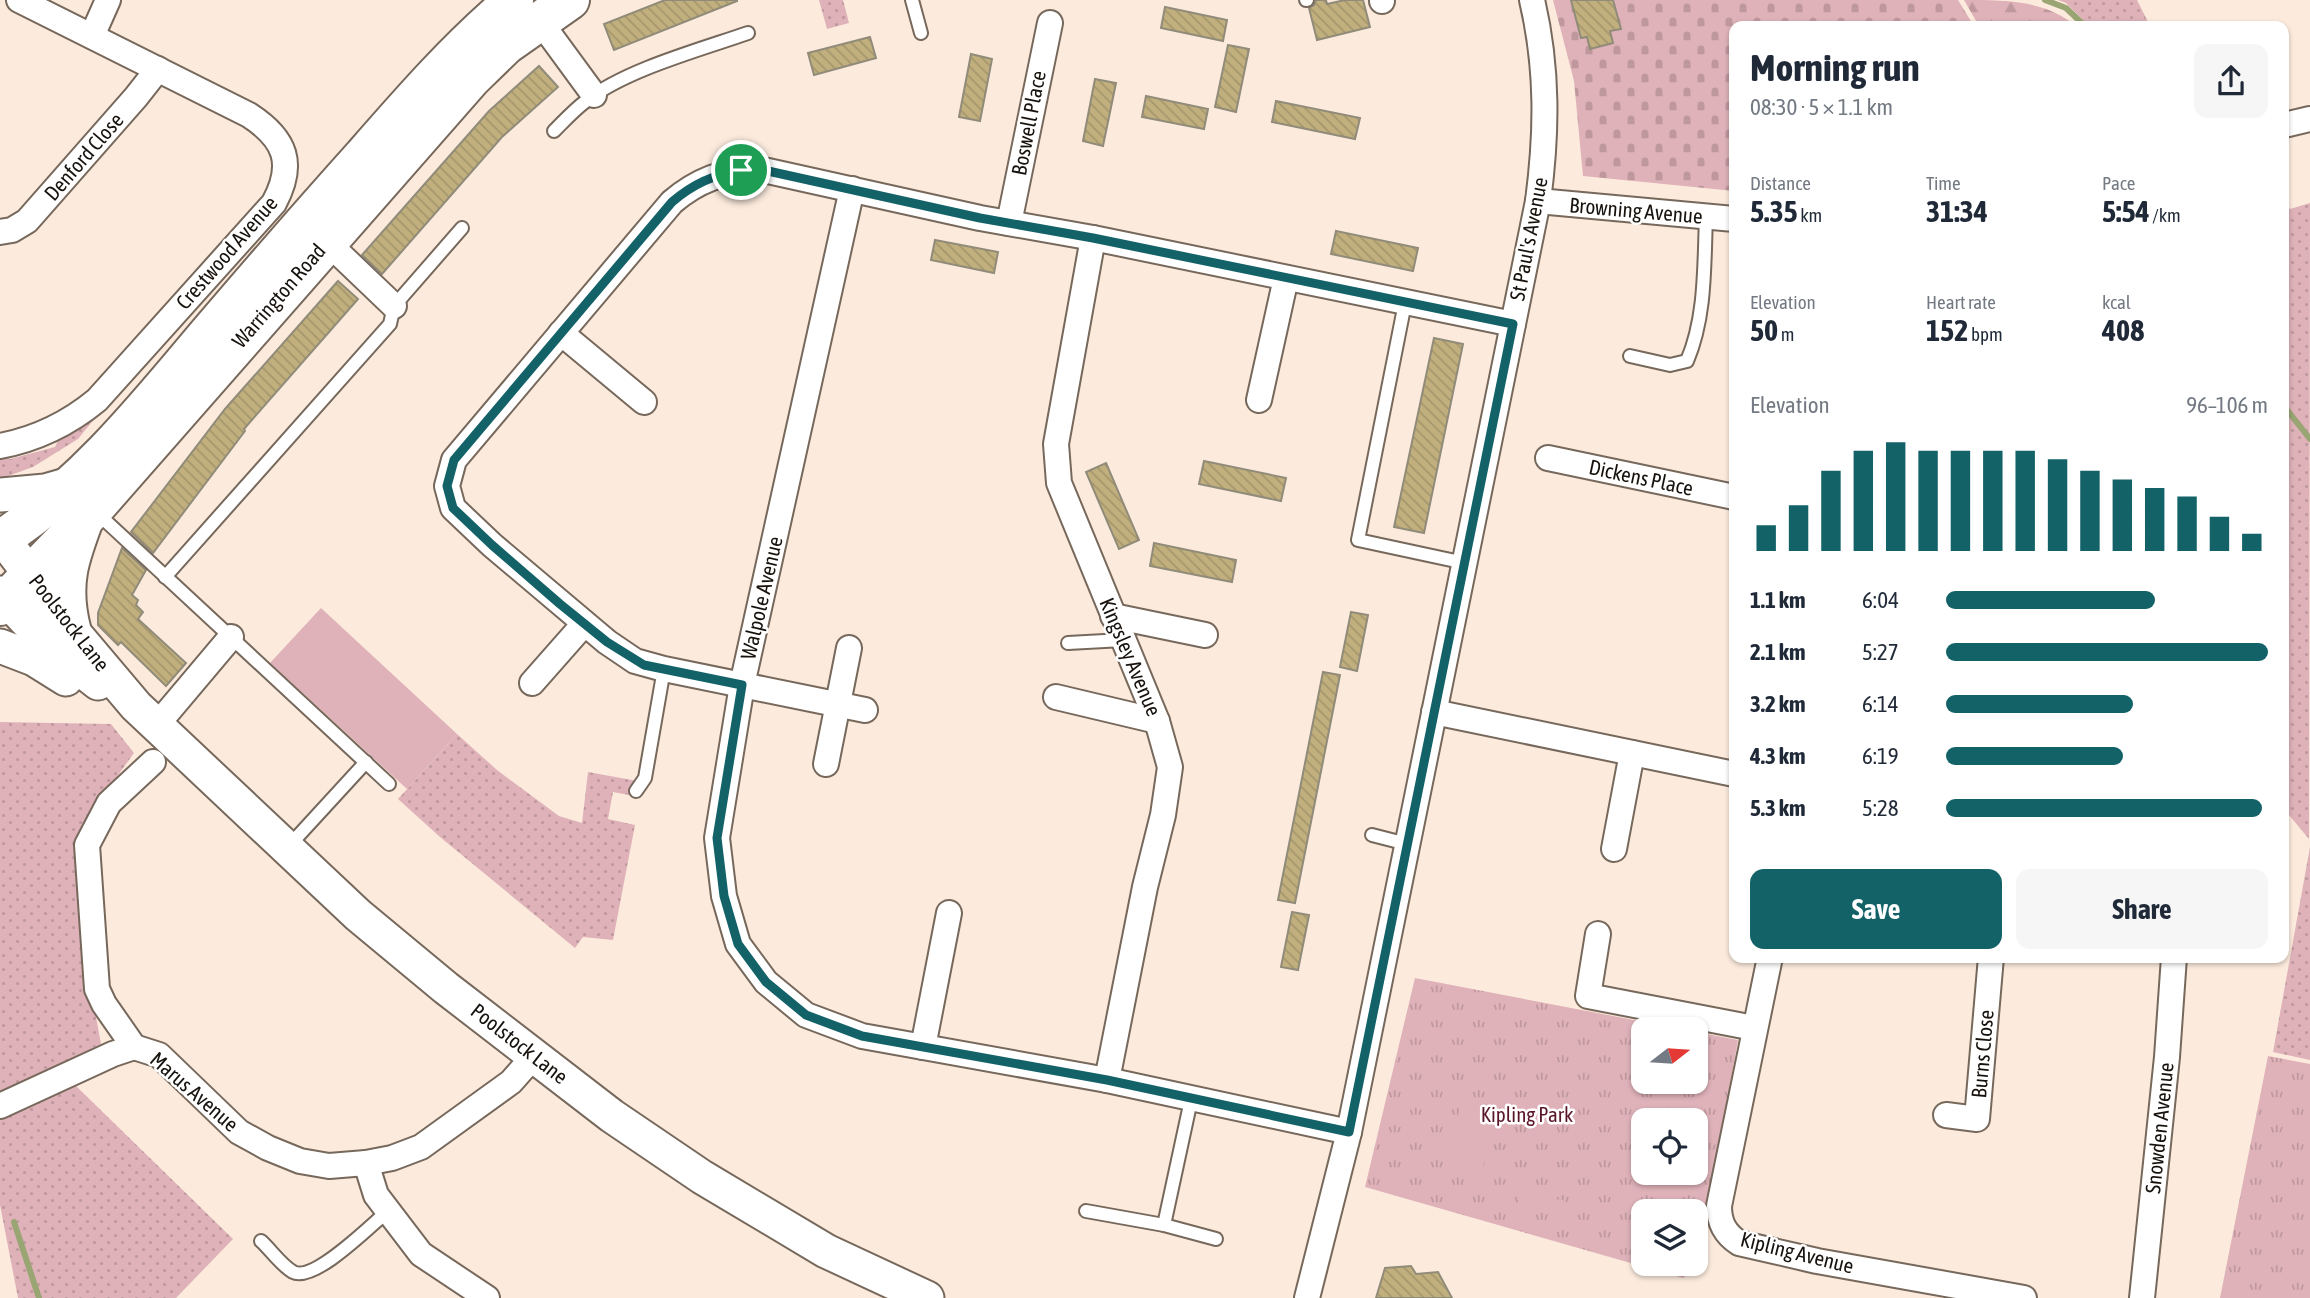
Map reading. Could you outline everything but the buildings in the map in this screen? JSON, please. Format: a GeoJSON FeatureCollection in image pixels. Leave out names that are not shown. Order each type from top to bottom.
{"type":"FeatureCollection","features":[{"type":"Feature","properties":{"kind":"highway","name":"Warrington Road"},"geometry":{"type":"LineString","coordinates":[[85,503],[107,451],[264,268],[445,64],[480,29],[526,10],[570,0]]}},
{"type":"Feature","properties":{"kind":"highway","name":"Warrington Road"},"geometry":{"type":"LineString","coordinates":[[5,569],[85,503],[326,242],[472,78],[506,45],[526,10]]}},
{"type":"Feature","properties":{"kind":"main road"},"geometry":{"type":"LineString","coordinates":[[0,495],[45,491],[85,503],[68,576],[71,617],[76,635]]}},
{"type":"Feature","properties":{"kind":"main road","name":"Poolstock Lane"},"geometry":{"type":"LineString","coordinates":[[5,569],[76,635],[146,716],[358,915],[446,988],[612,1116],[702,1177],[826,1251],[927,1298]]}},
{"type":"Feature","properties":{"kind":"main road","name":"Poolstock Lane"},"geometry":{"type":"LineString","coordinates":[[5,569],[47,643],[87,677],[146,716]]}},
{"type":"Feature","properties":{"kind":"main road"},"geometry":{"type":"LineString","coordinates":[[0,646],[34,659],[77,686],[146,716]]}},
{"type":"Feature","properties":{"kind":"street","name":"Crestwood Avenue"},"geometry":{"type":"LineString","coordinates":[[0,446],[44,434],[97,400],[274,203],[282,188],[286,163],[281,146],[262,124],[19,0]]}},
{"type":"Feature","properties":{"kind":"street"},"geometry":{"type":"LineString","coordinates":[[92,36],[108,0]]}},
{"type":"Feature","properties":{"kind":"street","name":"St Paul's Avenue"},"geometry":{"type":"LineString","coordinates":[[1307,1298],[1349,1132],[1538,201],[1546,107],[1542,52],[1532,0]]}},
{"type":"Feature","properties":{"kind":"street"},"geometry":{"type":"LineString","coordinates":[[526,10],[594,96]]}},
{"type":"Feature","properties":{"kind":"street","name":"Boswell Place"},"geometry":{"type":"LineString","coordinates":[[1009,223],[1050,23]]}},
{"type":"Feature","properties":{"kind":"street","name":"Denford Close"},"geometry":{"type":"LineString","coordinates":[[0,232],[12,230],[27,221],[158,69]]}},
{"type":"Feature","properties":{"kind":"street"},"geometry":{"type":"LineString","coordinates":[[2289,124],[2310,119]]}},
{"type":"Feature","properties":{"kind":"street"},"geometry":{"type":"LineString","coordinates":[[865,710],[635,661],[584,624],[501,554],[453,508],[447,486],[454,460],[672,202],[700,182],[724,173],[756,170],[1513,324]]}},
{"type":"Feature","properties":{"kind":"street","name":"Walpole Avenue"},"geometry":{"type":"LineString","coordinates":[[852,189],[742,685],[717,838],[724,896],[738,944],[766,982],[806,1015],[862,1036],[1107,1080],[1349,1132]]}},
{"type":"Feature","properties":{"kind":"street","name":"Browning Avenue"},"geometry":{"type":"LineString","coordinates":[[1538,201],[1729,219]]}},
{"type":"Feature","properties":{"kind":"street","name":"Kingsley Avenue"},"geometry":{"type":"LineString","coordinates":[[1093,238],[1056,444],[1059,484],[1157,720],[1170,768],[1163,816],[1145,887],[1107,1080]]}},
{"type":"Feature","properties":{"kind":"street"},"geometry":{"type":"LineString","coordinates":[[326,242],[394,306]]}},
{"type":"Feature","properties":{"kind":"street"},"geometry":{"type":"LineString","coordinates":[[1259,400],[1286,278]]}},
{"type":"Feature","properties":{"kind":"street"},"geometry":{"type":"LineString","coordinates":[[561,332],[644,402]]}},
{"type":"Feature","properties":{"kind":"street","name":"Dickens Place"},"geometry":{"type":"LineString","coordinates":[[1548,458],[1729,497]]}},
{"type":"Feature","properties":{"kind":"street"},"geometry":{"type":"LineString","coordinates":[[1113,616],[1205,635]]}},
{"type":"Feature","properties":{"kind":"street"},"geometry":{"type":"LineString","coordinates":[[532,682],[584,624]]}},
{"type":"Feature","properties":{"kind":"street"},"geometry":{"type":"LineString","coordinates":[[146,716],[231,637]]}},
{"type":"Feature","properties":{"kind":"street"},"geometry":{"type":"LineString","coordinates":[[826,764],[849,648]]}},
{"type":"Feature","properties":{"kind":"street"},"geometry":{"type":"LineString","coordinates":[[1056,697],[1157,720]]}},
{"type":"Feature","properties":{"kind":"street"},"geometry":{"type":"LineString","coordinates":[[1434,712],[1729,773]]}},
{"type":"Feature","properties":{"kind":"street"},"geometry":{"type":"LineString","coordinates":[[1614,849],[1632,753]]}},
{"type":"Feature","properties":{"kind":"street","name":"Marus Avenue"},"geometry":{"type":"LineString","coordinates":[[153,762],[108,803],[87,845],[97,989],[104,1004],[134,1047],[159,1055],[239,1132],[300,1161],[328,1166],[392,1158],[421,1147],[511,1082],[534,1056]]}},
{"type":"Feature","properties":{"kind":"street"},"geometry":{"type":"LineString","coordinates":[[923,1047],[948,913]]}},
{"type":"Feature","properties":{"kind":"street"},"geometry":{"type":"LineString","coordinates":[[1598,934],[1588,996],[1754,1028]]}},
{"type":"Feature","properties":{"kind":"street","name":"Kipling Avenue"},"geometry":{"type":"LineString","coordinates":[[1769,963],[1719,1206],[1719,1217],[1729,1236],[1740,1243],[1817,1261],[2024,1298]]}},
{"type":"Feature","properties":{"kind":"street","name":"Burns Close"},"geometry":{"type":"LineString","coordinates":[[1946,1115],[1977,1119],[1990,963]]}},
{"type":"Feature","properties":{"kind":"street","name":"Snowden Avenue"},"geometry":{"type":"LineString","coordinates":[[2142,1298],[2167,1057],[2174,963]]}},
{"type":"Feature","properties":{"kind":"street"},"geometry":{"type":"LineString","coordinates":[[0,1106],[134,1047]]}},
{"type":"Feature","properties":{"kind":"street"},"geometry":{"type":"LineString","coordinates":[[366,1163],[376,1195],[421,1254],[463,1292],[487,1298]]}},
{"type":"Feature","properties":{"kind":"lane"},"geometry":{"type":"LineString","coordinates":[[912,0],[921,33]]}},
{"type":"Feature","properties":{"kind":"lane"},"geometry":{"type":"LineString","coordinates":[[554,131],[607,86],[748,33]]}},
{"type":"Feature","properties":{"kind":"lane"},"geometry":{"type":"LineString","coordinates":[[1630,356],[1670,365],[1687,361],[1695,343],[1702,298],[1706,218]]}},
{"type":"Feature","properties":{"kind":"lane"},"geometry":{"type":"LineString","coordinates":[[164,578],[390,324],[394,306],[462,228]]}},
{"type":"Feature","properties":{"kind":"lane"},"geometry":{"type":"LineString","coordinates":[[1405,303],[1358,540],[1465,563]]}},
{"type":"Feature","properties":{"kind":"lane"},"geometry":{"type":"LineString","coordinates":[[85,503],[389,784]]}},
{"type":"Feature","properties":{"kind":"lane"},"geometry":{"type":"LineString","coordinates":[[1068,643],[1123,640]]}},
{"type":"Feature","properties":{"kind":"lane"},"geometry":{"type":"LineString","coordinates":[[636,791],[645,778],[664,669]]}},
{"type":"Feature","properties":{"kind":"lane"},"geometry":{"type":"LineString","coordinates":[[287,848],[366,762]]}},
{"type":"Feature","properties":{"kind":"lane"},"geometry":{"type":"LineString","coordinates":[[1372,835],[1407,844]]}},
{"type":"Feature","properties":{"kind":"lane"},"geometry":{"type":"LineString","coordinates":[[1164,1225],[1191,1100]]}},
{"type":"Feature","properties":{"kind":"lane"},"geometry":{"type":"LineString","coordinates":[[261,1241],[293,1271],[309,1273],[322,1266],[388,1211]]}},
{"type":"Feature","properties":{"kind":"lane"},"geometry":{"type":"LineString","coordinates":[[1086,1211],[1164,1225],[1216,1239]]}},
{"type":"Feature","properties":{"kind":"green space"},"geometry":{"type":"Polygon","coordinates":[[[819,0],[843,0],[849,23],[827,29],[819,0]]]}},
{"type":"Feature","properties":{"kind":"green space"},"geometry":{"type":"Polygon","coordinates":[[[1553,0],[1958,0],[1971,21],[1729,21],[1729,191],[1583,176],[1574,81],[1553,0]]]}},
{"type":"Feature","properties":{"kind":"green space"},"geometry":{"type":"Polygon","coordinates":[[[1964,0],[2024,3],[2051,11],[2069,21],[1976,21],[1964,0]]]}},
{"type":"Feature","properties":{"kind":"green space"},"geometry":{"type":"Polygon","coordinates":[[[2058,0],[2137,0],[2148,21],[2084,21],[2066,3],[2058,0]]]}},
{"type":"Feature","properties":{"kind":"green space"},"geometry":{"type":"Polygon","coordinates":[[[287,203],[78,439],[33,467],[0,479],[0,453],[10,459],[55,447],[60,436],[287,203]]]}},
{"type":"Feature","properties":{"kind":"green space"},"geometry":{"type":"Polygon","coordinates":[[[2310,203],[2309,839],[2289,815],[2289,208],[2310,203]]]}},
{"type":"Feature","properties":{"kind":"green space"},"geometry":{"type":"Polygon","coordinates":[[[321,608],[457,734],[407,789],[270,663],[321,608]]]}},
{"type":"Feature","properties":{"kind":"green space"},"geometry":{"type":"Polygon","coordinates":[[[0,722],[111,724],[134,753],[83,824],[79,883],[90,984],[101,1044],[0,1093],[0,722]]]}},
{"type":"Feature","properties":{"kind":"green space"},"geometry":{"type":"Polygon","coordinates":[[[457,734],[497,770],[559,816],[582,823],[588,772],[643,782],[640,797],[613,792],[608,819],[635,825],[613,940],[583,937],[575,948],[398,799],[457,734]]]}},
{"type":"Feature","properties":{"kind":"green space"},"geometry":{"type":"Polygon","coordinates":[[[2310,847],[2310,1060],[2273,1052],[2310,847]]]}},
{"type":"Feature","properties":{"kind":"green space","name":"Kipling Park"},"geometry":{"type":"Polygon","coordinates":[[[1415,978],[1631,1019],[1631,1094],[1708,1094],[1708,1034],[1738,1040],[1708,1207],[1708,1199],[1631,1199],[1631,1263],[1365,1187],[1415,978]]]}},
{"type":"Feature","properties":{"kind":"green space"},"geometry":{"type":"Polygon","coordinates":[[[2268,1056],[2310,1064],[2310,1298],[2220,1298],[2268,1056]]]}},
{"type":"Feature","properties":{"kind":"green space"},"geometry":{"type":"Polygon","coordinates":[[[76,1086],[233,1239],[176,1298],[18,1298],[0,1205],[0,1120],[76,1086]]]}},
{"type":"Feature","properties":{"kind":"green space"},"geometry":{"type":"Polygon","coordinates":[[[1460,1107],[1494,1115],[1480,1181],[1445,1174],[1460,1107]]]}},
{"type":"Feature","properties":{"kind":"green space"},"geometry":{"type":"Polygon","coordinates":[[[1520,1183],[1530,1185],[1529,1197],[1563,1200],[1567,1212],[1518,1207],[1520,1183]]]}},
{"type":"Feature","properties":{"kind":"waterway"},"geometry":{"type":"LineString","coordinates":[[2045,0],[2066,8],[2080,21]]}},
{"type":"Feature","properties":{"kind":"waterway"},"geometry":{"type":"LineString","coordinates":[[2289,412],[2310,439]]}},
{"type":"Feature","properties":{"kind":"waterway"},"geometry":{"type":"LineString","coordinates":[[14,1222],[39,1298]]}},
{"type":"Feature","properties":{"kind":"route"},"geometry":{"type":"LineString","coordinates":[[741,170],[768,171],[980,218],[1093,238],[1513,324],[1349,1132],[1107,1080],[862,1036],[806,1015],[766,982],[738,944],[724,896],[717,838],[742,685],[635,661],[560,604],[453,508],[447,486],[454,460],[613,271],[672,202],[693,185],[707,178],[741,170]]}}]}
